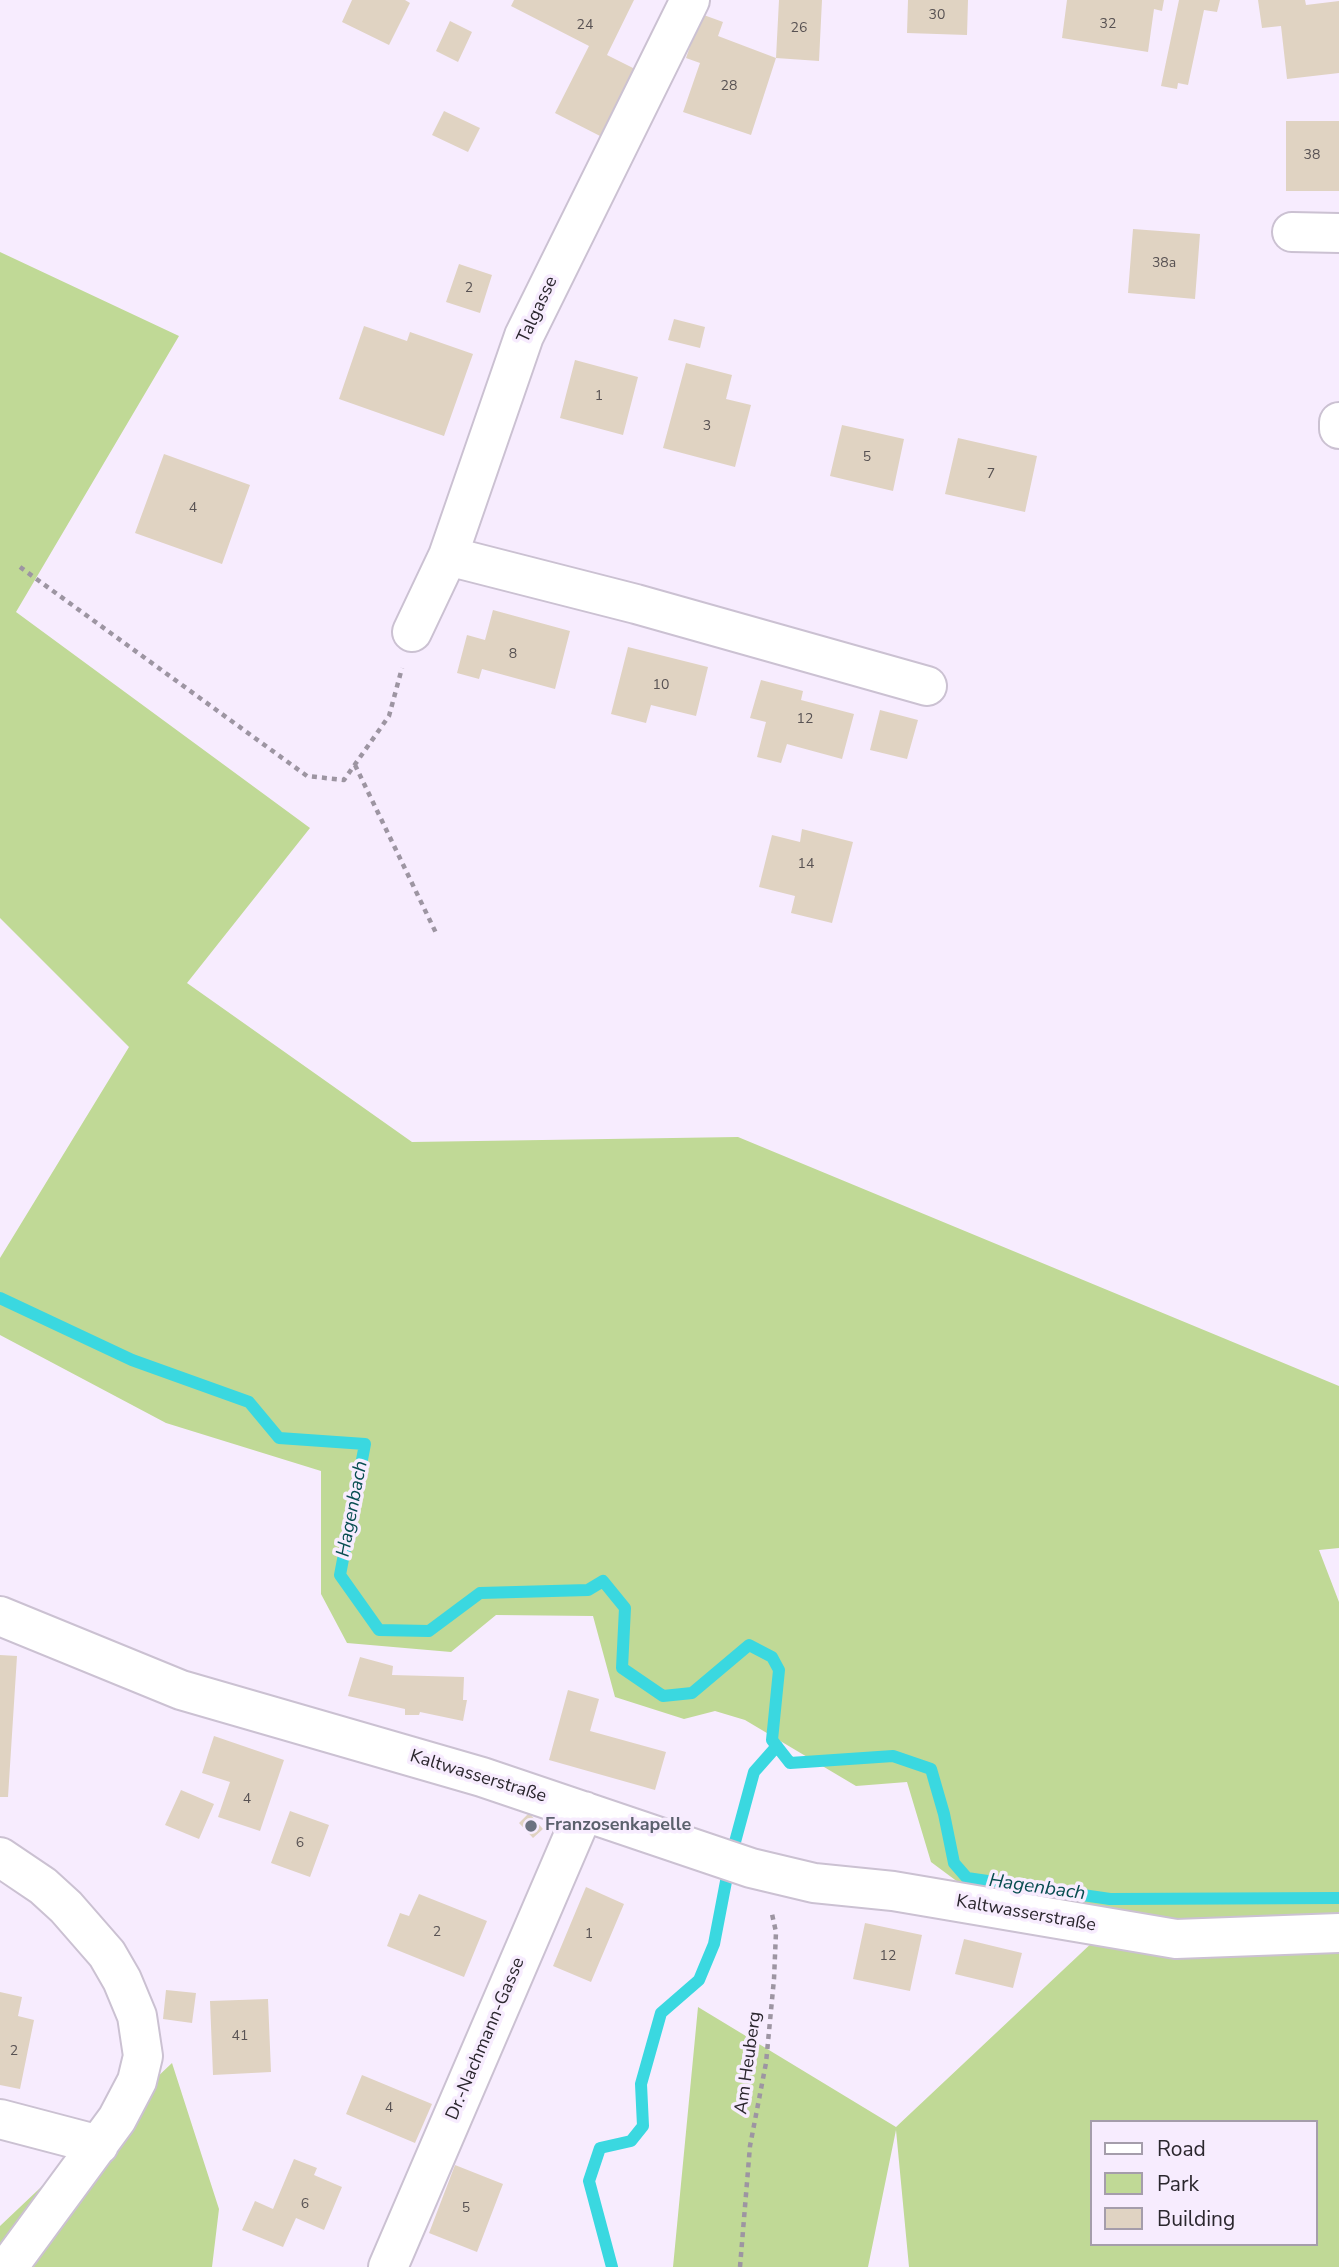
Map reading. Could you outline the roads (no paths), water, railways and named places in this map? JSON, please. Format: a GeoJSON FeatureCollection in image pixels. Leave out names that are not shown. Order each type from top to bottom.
{"type":"FeatureCollection","features":[{"type":"Feature","properties":{"kind":"street","name":"Talgasse"},"geometry":{"type":"LineString","coordinates":[[412,632],[448,556],[524,336],[690,0]]}},
{"type":"Feature","properties":{"kind":"street"},"geometry":{"type":"LineString","coordinates":[[1292,232],[1339,233]]}},
{"type":"Feature","properties":{"kind":"street"},"geometry":{"type":"LineString","coordinates":[[1339,422],[1339,429]]}},
{"type":"Feature","properties":{"kind":"street"},"geometry":{"type":"LineString","coordinates":[[448,556],[636,604],[927,685]]}},
{"type":"Feature","properties":{"kind":"street","name":"Kaltwasserstraße"},"geometry":{"type":"LineString","coordinates":[[0,1616],[181,1690],[482,1777],[751,1868],[814,1884],[893,1891],[1176,1939],[1339,1933]]}},
{"type":"Feature","properties":{"kind":"street","name":"Dr.-Nachmann-Gasse"},"geometry":{"type":"LineString","coordinates":[[388,2267],[584,1811]]}},
{"type":"Feature","properties":{"kind":"street"},"geometry":{"type":"LineString","coordinates":[[0,1857],[43,1886],[107,1954],[122,1980],[137,2016],[143,2056],[137,2081],[128,2100],[99,2145],[8,2267]]}},
{"type":"Feature","properties":{"kind":"street"},"geometry":{"type":"LineString","coordinates":[[0,2119],[99,2145]]}},
{"type":"Feature","properties":{"kind":"waterway","name":"Hagenbach"},"geometry":{"type":"LineString","coordinates":[[0,1298],[132,1360],[249,1402],[279,1438],[365,1444],[340,1575],[379,1630],[429,1631],[480,1593],[588,1590],[603,1581],[625,1608],[622,1668],[663,1696],[692,1693],[749,1645],[772,1657],[779,1670],[772,1740],[790,1763],[893,1756],[931,1769],[954,1863],[967,1878],[1110,1899],[1339,1898]]}},
{"type":"Feature","properties":{"kind":"waterway"},"geometry":{"type":"LineString","coordinates":[[735,1842],[754,1772],[777,1746]]}},
{"type":"Feature","properties":{"kind":"waterway"},"geometry":{"type":"LineString","coordinates":[[612,2267],[589,2181],[600,2148],[631,2141],[643,2126],[641,2084],[661,2013],[699,1980],[714,1944],[728,1871]]}},
{"type":"Feature","properties":{"kind":"place","name":"Franzosenkapelle"},"geometry":{"type":"Point","coordinates":[531,1826]}}]}
